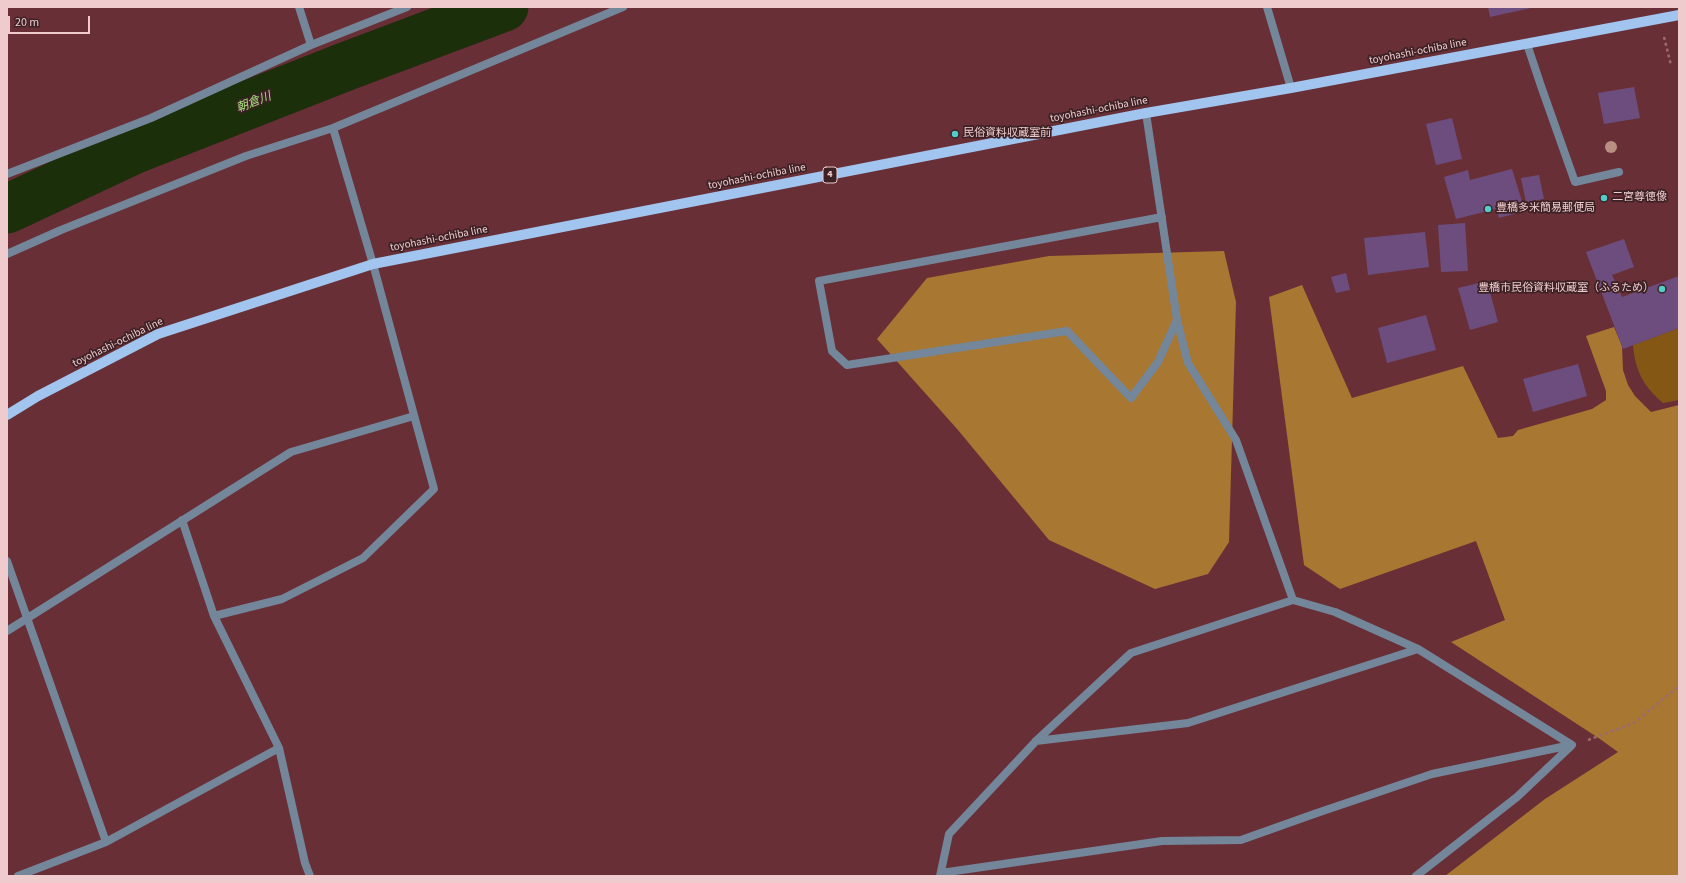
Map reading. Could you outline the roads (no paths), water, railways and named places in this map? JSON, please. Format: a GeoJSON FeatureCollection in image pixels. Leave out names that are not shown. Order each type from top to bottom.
{"type":"FeatureCollection","features":[{"type":"Feature","properties":{"kind":"main road","name":"toyohashi-ochiba line"},"geometry":{"type":"LineString","coordinates":[[7,415],[38,396],[158,334],[373,264],[1146,113],[1291,88],[1679,15]]}},
{"type":"Feature","properties":{"kind":"street"},"geometry":{"type":"LineString","coordinates":[[299,7],[311,45]]}},
{"type":"Feature","properties":{"kind":"street"},"geometry":{"type":"LineString","coordinates":[[7,174],[151,118],[311,45],[407,7]]}},
{"type":"Feature","properties":{"kind":"street"},"geometry":{"type":"LineString","coordinates":[[7,254],[62,230],[246,156],[333,128],[623,7]]}},
{"type":"Feature","properties":{"kind":"street"},"geometry":{"type":"LineString","coordinates":[[1267,7],[1291,88]]}},
{"type":"Feature","properties":{"kind":"street"},"geometry":{"type":"LineString","coordinates":[[1527,44],[1575,182],[1619,172]]}},
{"type":"Feature","properties":{"kind":"street"},"geometry":{"type":"LineString","coordinates":[[1146,113],[1177,320],[1188,363],[1236,440],[1293,600]]}},
{"type":"Feature","properties":{"kind":"street"},"geometry":{"type":"LineString","coordinates":[[214,616],[282,599],[363,558],[434,489],[373,264],[333,128]]}},
{"type":"Feature","properties":{"kind":"street"},"geometry":{"type":"LineString","coordinates":[[1162,217],[819,281],[832,351],[847,365],[1067,331],[1131,398],[1158,362],[1177,320]]}},
{"type":"Feature","properties":{"kind":"street"},"geometry":{"type":"LineString","coordinates":[[7,631],[291,452],[414,416]]}},
{"type":"Feature","properties":{"kind":"street"},"geometry":{"type":"LineString","coordinates":[[182,520],[214,616],[280,748],[305,863],[310,876]]}},
{"type":"Feature","properties":{"kind":"street"},"geometry":{"type":"LineString","coordinates":[[7,561],[106,842]]}},
{"type":"Feature","properties":{"kind":"street"},"geometry":{"type":"LineString","coordinates":[[1293,600],[1335,612],[1418,649],[1572,745],[1432,774],[1242,840],[1162,841],[941,874],[949,834],[1036,741],[1131,653],[1293,600]]}},
{"type":"Feature","properties":{"kind":"street"},"geometry":{"type":"LineString","coordinates":[[1036,741],[1188,723],[1418,649]]}},
{"type":"Feature","properties":{"kind":"street"},"geometry":{"type":"LineString","coordinates":[[1416,876],[1517,797],[1572,745]]}},
{"type":"Feature","properties":{"kind":"street"},"geometry":{"type":"LineString","coordinates":[[18,876],[106,842],[280,748]]}},
{"type":"Feature","properties":{"kind":"waterway","name":"朝倉川"},"geometry":{"type":"LineString","coordinates":[[7,209],[133,150],[347,66],[504,7]]}},
{"type":"Feature","properties":{"kind":"place","name":"民俗資料収蔵室前"},"geometry":{"type":"Point","coordinates":[955,134]}},
{"type":"Feature","properties":{"kind":"place","name":"二宮尊徳像"},"geometry":{"type":"Point","coordinates":[1604,198]}},
{"type":"Feature","properties":{"kind":"place","name":"豊橋多米簡易郵便局"},"geometry":{"type":"Point","coordinates":[1488,209]}},
{"type":"Feature","properties":{"kind":"place","name":"豊橋市民俗資料収蔵室（ふるため）"},"geometry":{"type":"Point","coordinates":[1662,289]}}]}
